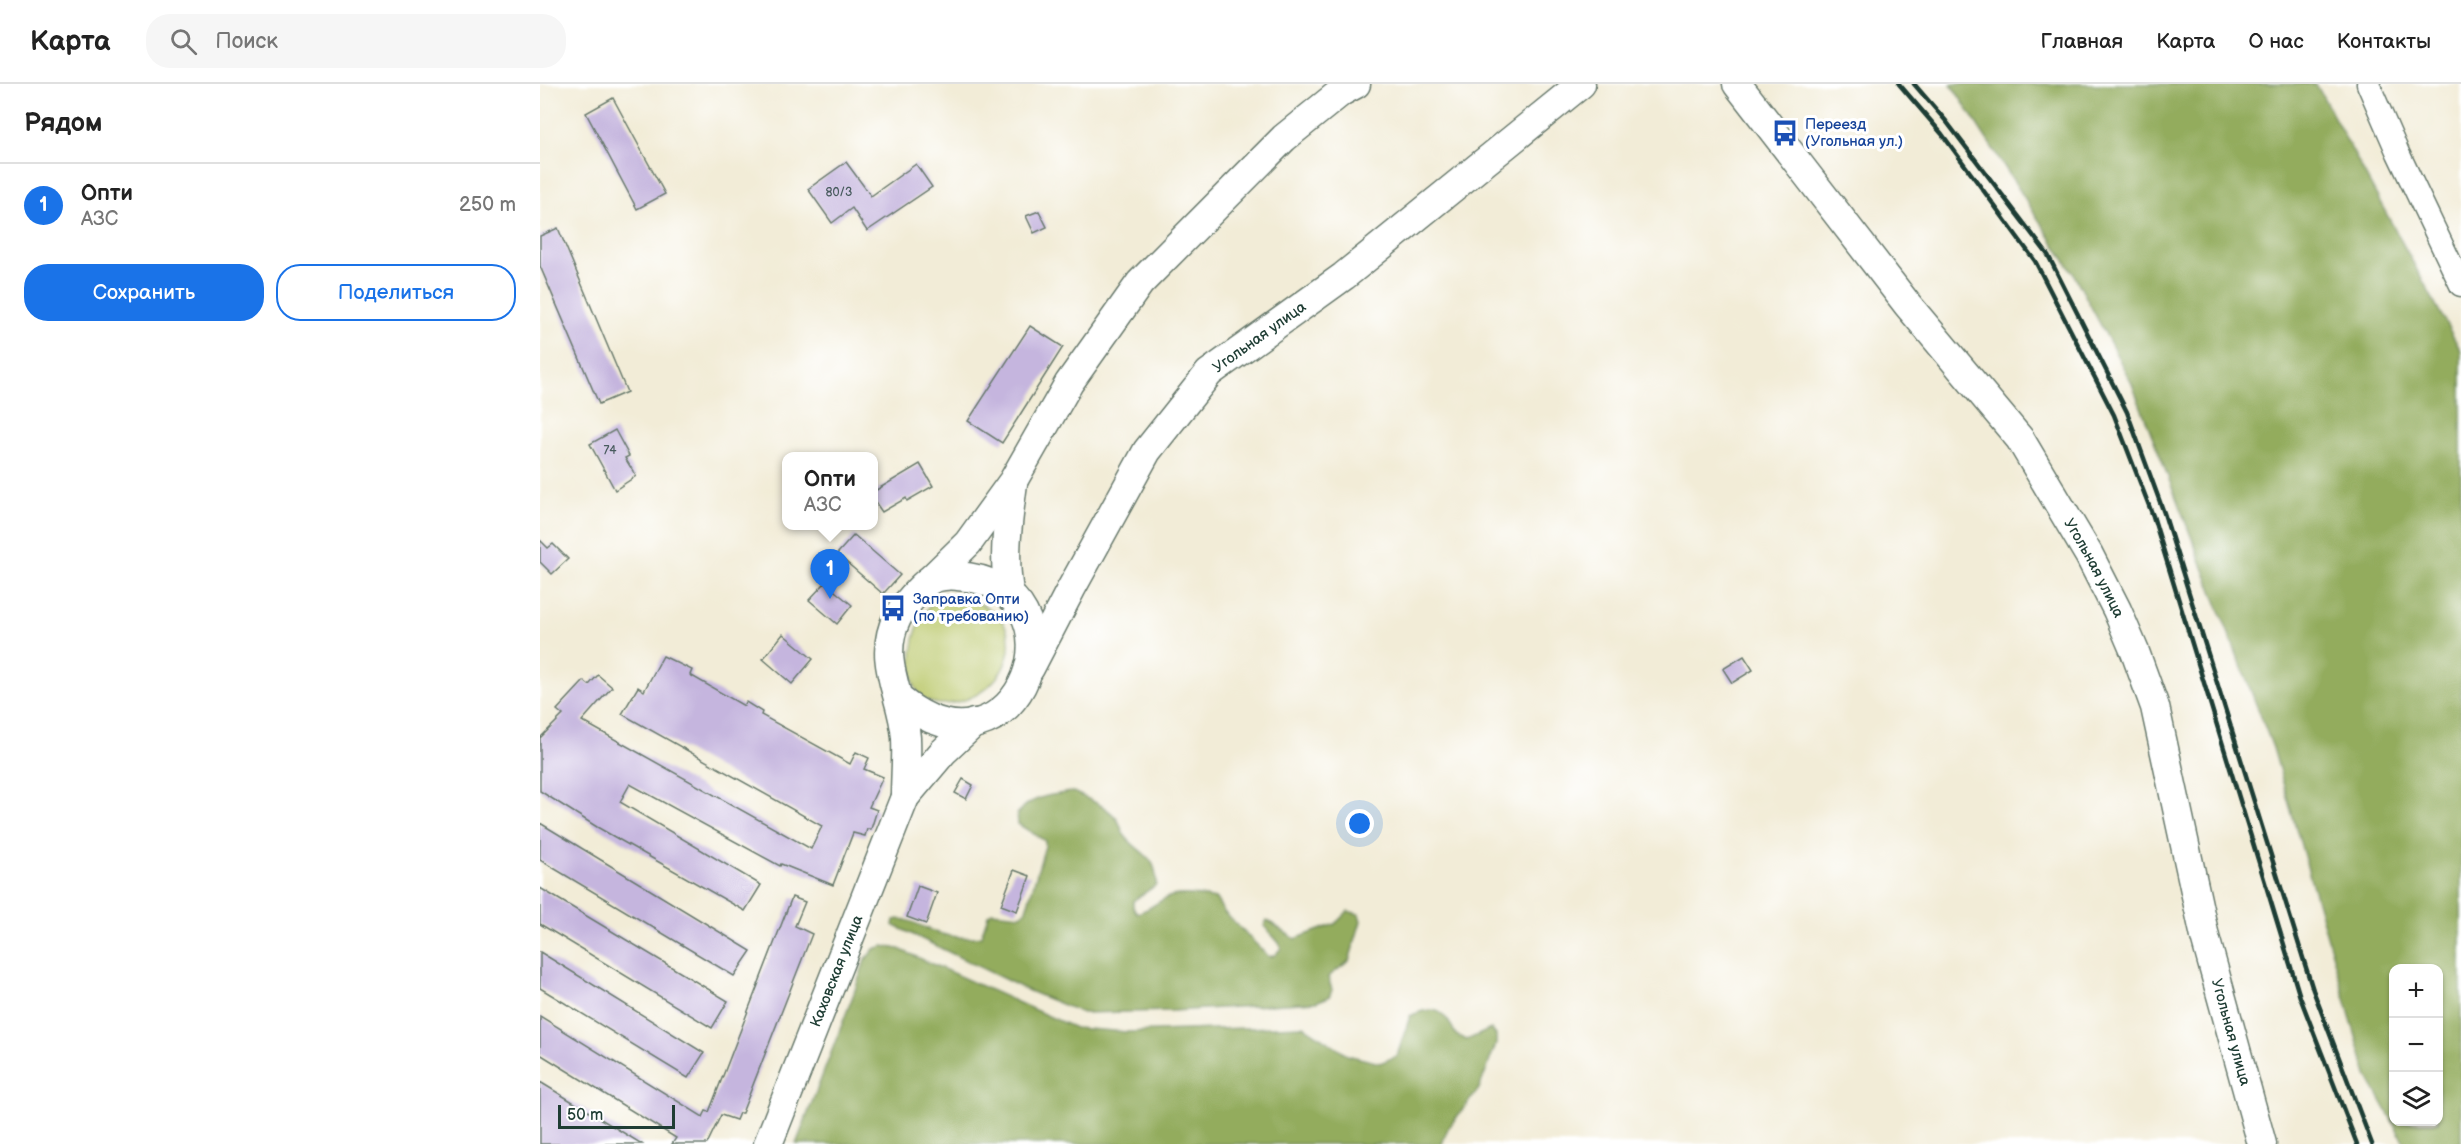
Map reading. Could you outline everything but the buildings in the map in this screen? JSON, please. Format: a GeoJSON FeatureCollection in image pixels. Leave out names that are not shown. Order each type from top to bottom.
{"type":"FeatureCollection","features":[{"type":"Feature","properties":{"kind":"main road"},"geometry":{"type":"LineString","coordinates":[[905,797],[906,737],[899,699],[891,679],[889,661],[893,627],[900,614],[930,580],[968,543],[1013,481],[1069,383],[1140,284],[1284,138],[1341,92],[1356,84]]}},
{"type":"Feature","properties":{"kind":"main road","name":"Угольная улица"},"geometry":{"type":"LineString","coordinates":[[1030,668],[1148,451],[1209,373],[1344,276],[1581,84]]}},
{"type":"Feature","properties":{"kind":"main road","name":"Угольная улица"},"geometry":{"type":"LineString","coordinates":[[1737,84],[1907,304],[2020,439],[2089,555],[2117,610],[2155,707],[2205,937],[2262,1144]]}},
{"type":"Feature","properties":{"kind":"main road"},"geometry":{"type":"LineString","coordinates":[[1010,596],[1005,574],[1005,548],[1013,481]]}},
{"type":"Feature","properties":{"kind":"main road"},"geometry":{"type":"LineString","coordinates":[[899,699],[931,720],[952,725],[974,723],[993,716],[1010,704],[1023,687],[1030,668],[1033,649],[1030,629],[1022,611],[1010,596],[993,584],[973,577],[951,575],[930,580]]}},
{"type":"Feature","properties":{"kind":"main road"},"geometry":{"type":"LineString","coordinates":[[1010,596],[1036,600],[1071,589]]}},
{"type":"Feature","properties":{"kind":"main road"},"geometry":{"type":"LineString","coordinates":[[905,797],[943,752],[974,723]]}},
{"type":"Feature","properties":{"kind":"main road","name":"Каховская улица"},"geometry":{"type":"LineString","coordinates":[[768,1144],[905,797]]}},
{"type":"Feature","properties":{"kind":"street"},"geometry":{"type":"LineString","coordinates":[[2368,84],[2461,285]]}},
{"type":"Feature","properties":{"kind":"green space"},"geometry":{"type":"Polygon","coordinates":[[[1951,84],[2316,84],[2461,351],[2461,1144],[2405,1144],[2395,1126],[2443,1126],[2443,964],[2389,964],[2389,1115],[2367,1075],[2273,748],[2132,384],[2073,273],[1951,84]]]}},
{"type":"Feature","properties":{"kind":"green space"},"geometry":{"type":"Polygon","coordinates":[[[956,598],[982,605],[999,617],[1008,633],[1009,651],[1002,669],[989,685],[970,698],[946,704],[935,703],[922,697],[914,684],[911,665],[914,641],[921,618],[927,609],[939,601],[956,598]]]}},
{"type":"Feature","properties":{"kind":"green space"},"geometry":{"type":"Polygon","coordinates":[[[1073,792],[1097,803],[1113,814],[1125,836],[1154,867],[1156,885],[1133,901],[1133,907],[1137,913],[1177,895],[1216,899],[1224,912],[1269,957],[1275,955],[1281,948],[1264,926],[1267,920],[1295,939],[1335,924],[1348,911],[1359,914],[1361,921],[1349,961],[1328,977],[1332,990],[1329,997],[1316,1002],[1173,1011],[1083,1013],[1029,991],[893,925],[894,920],[899,919],[938,933],[970,937],[981,936],[988,915],[992,912],[1021,915],[1026,910],[1045,841],[1018,824],[1017,814],[1035,800],[1073,792]]]}},
{"type":"Feature","properties":{"kind":"green space"},"geometry":{"type":"Polygon","coordinates":[[[883,946],[899,949],[1075,1028],[1127,1032],[1304,1026],[1347,1055],[1380,1063],[1397,1056],[1410,1016],[1433,1010],[1448,1020],[1456,1035],[1467,1040],[1491,1029],[1496,1035],[1496,1044],[1479,1089],[1448,1128],[1442,1144],[796,1144],[865,960],[874,949],[883,946]]]}},
{"type":"Feature","properties":{"kind":"railway"},"geometry":{"type":"LineString","coordinates":[[1899,84],[1942,134],[2035,261],[2114,415],[2153,516],[2300,997],[2357,1144]]}},
{"type":"Feature","properties":{"kind":"railway"},"geometry":{"type":"LineString","coordinates":[[1914,84],[1946,121],[2048,255],[2127,412],[2164,513],[2313,990],[2372,1144]]}},
{"type":"Feature","properties":{"kind":"place","name":"Переезд (Угольная ул.)"},"geometry":{"type":"Point","coordinates":[1785,133]}},
{"type":"Feature","properties":{"kind":"place","name":"Опти"},"geometry":{"type":"Point","coordinates":[830,599]}},
{"type":"Feature","properties":{"kind":"place","name":"Заправка Опти (по требованию)"},"geometry":{"type":"Point","coordinates":[893,608]}}]}
